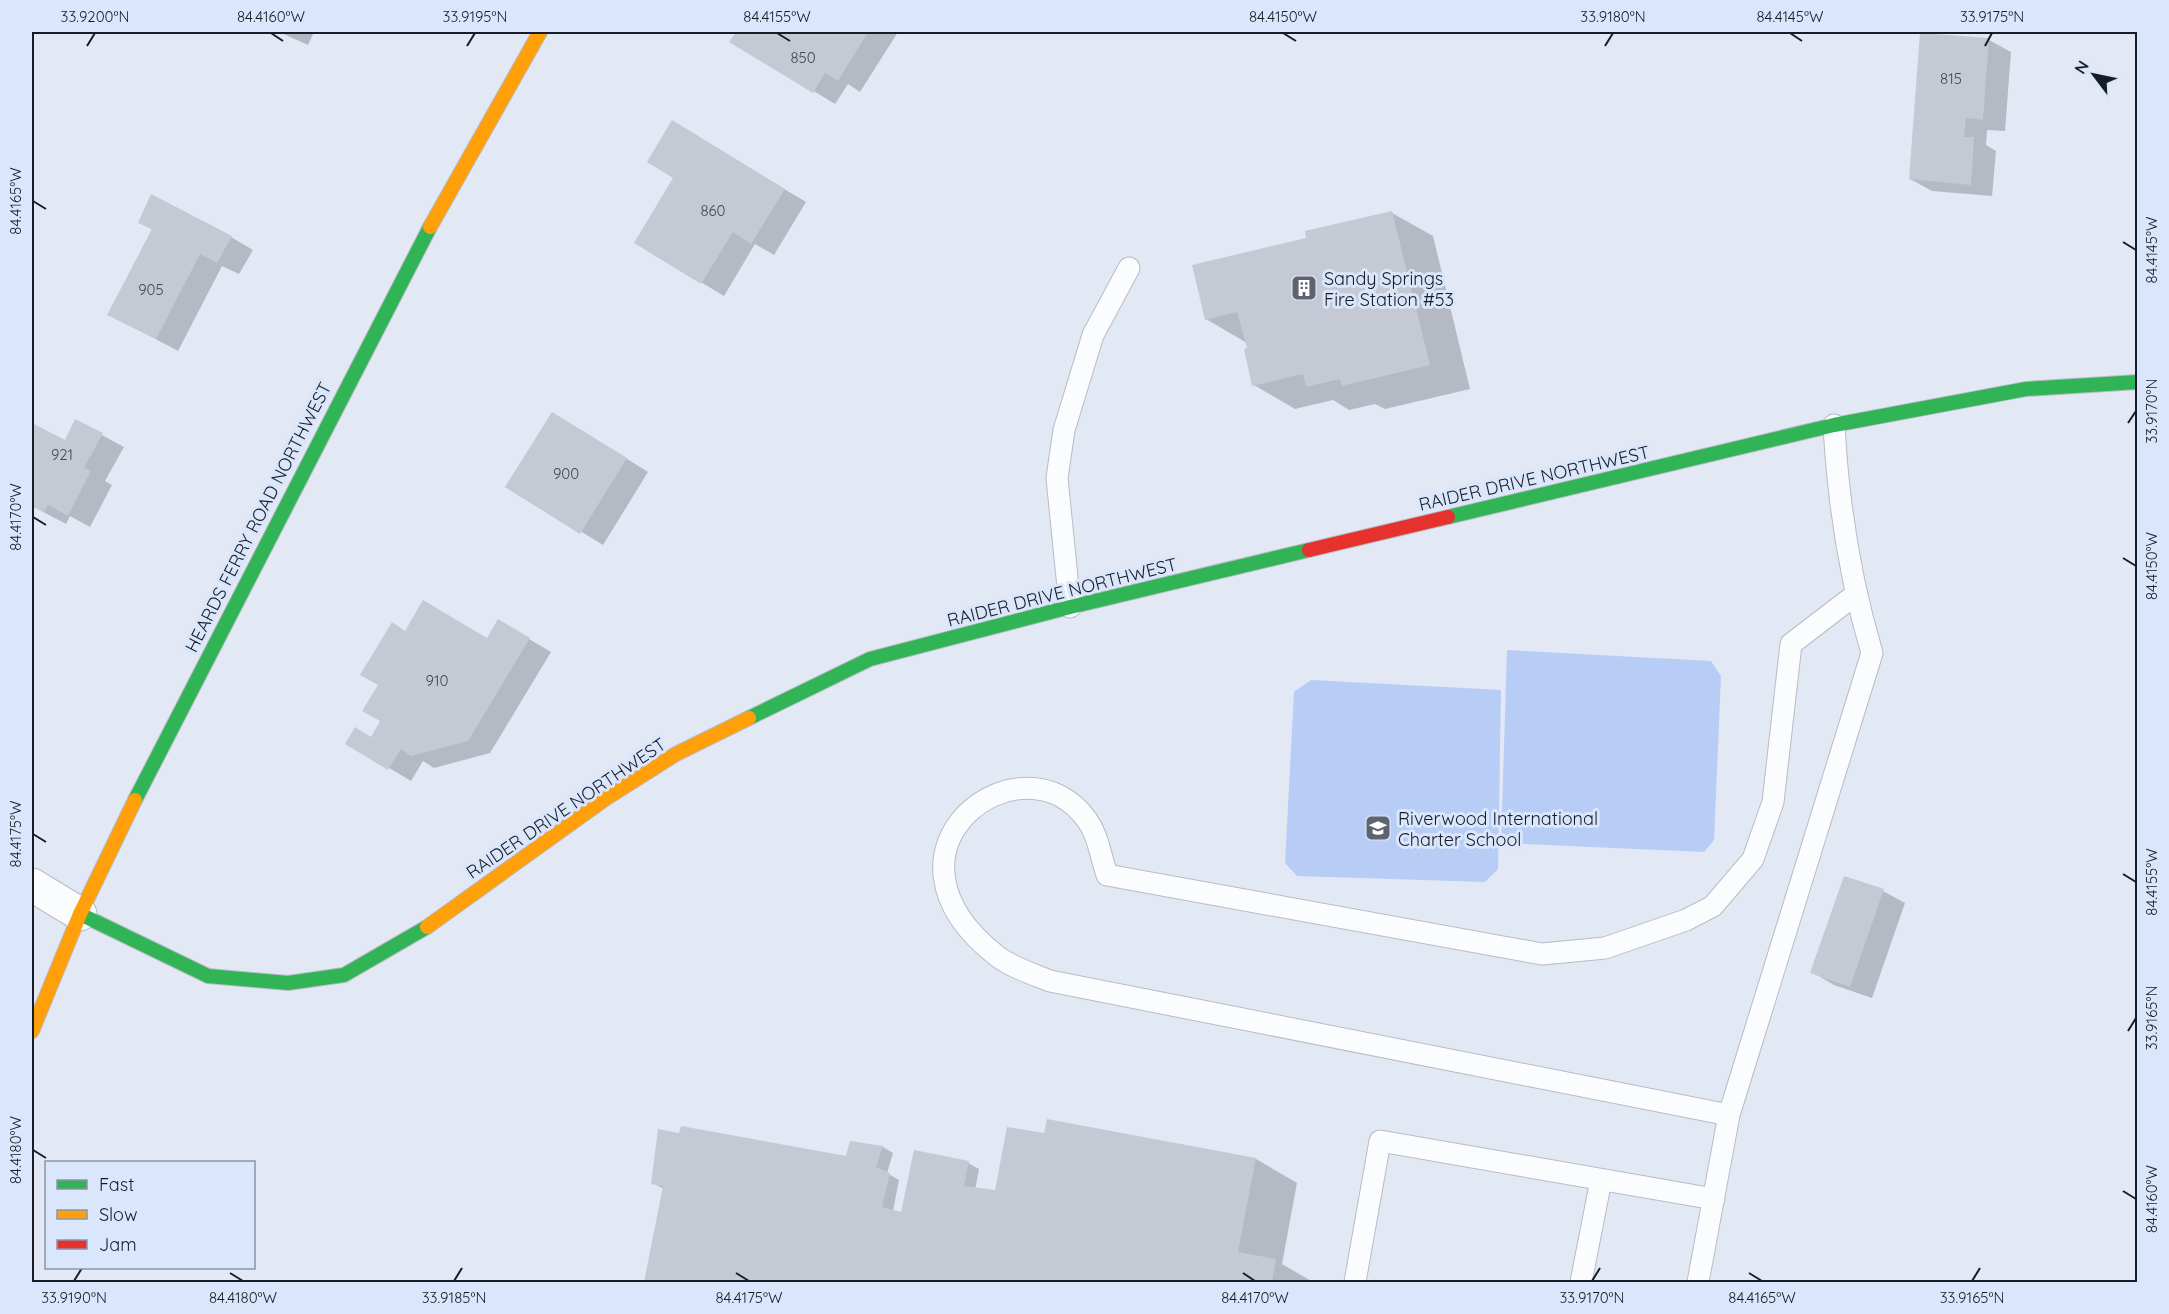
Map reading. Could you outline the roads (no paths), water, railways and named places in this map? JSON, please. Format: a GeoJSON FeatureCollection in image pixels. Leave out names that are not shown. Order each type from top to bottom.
{"type":"FeatureCollection","features":[{"type":"Feature","properties":{"kind":"street","name":"HEARDS FERRY ROAD NORTHWEST"},"geometry":{"type":"LineString","coordinates":[[32,1031],[80,914],[164,739],[457,175],[540,32]]}},
{"type":"Feature","properties":{"kind":"street","name":"RAIDER DRIVE NORTHWEST"},"geometry":{"type":"LineString","coordinates":[[80,914],[208,976],[288,983],[344,975],[420,932],[604,799],[676,754],[870,659],[1070,607],[1834,425],[2026,389],[2138,382]]}},
{"type":"Feature","properties":{"kind":"street"},"geometry":{"type":"LineString","coordinates":[[32,885],[80,914]]}},
{"type":"Feature","properties":{"kind":"lane"},"geometry":{"type":"LineString","coordinates":[[1070,607],[1057,478],[1064,430],[1092,335],[1129,268]]}},
{"type":"Feature","properties":{"kind":"lane"},"geometry":{"type":"LineString","coordinates":[[1698,1282],[1729,1115],[1872,653],[1855,595],[1836,461],[1834,425]]}},
{"type":"Feature","properties":{"kind":"lane"},"geometry":{"type":"LineString","coordinates":[[1729,1115],[1050,981],[998,957],[961,921],[950,903],[944,883],[944,861],[948,841],[958,822],[972,807],[990,796],[1010,790],[1031,789],[1051,794],[1070,803],[1085,818],[1096,836],[1107,875],[1542,954],[1605,948],[1656,932],[1713,906],[1753,859],[1773,802],[1791,645],[1855,595]]}},
{"type":"Feature","properties":{"kind":"lane"},"geometry":{"type":"LineString","coordinates":[[1355,1282],[1380,1141],[1714,1199]]}},
{"type":"Feature","properties":{"kind":"lane"},"geometry":{"type":"LineString","coordinates":[[1581,1282],[1601,1180]]}},
{"type":"Feature","properties":{"kind":"place","name":"Sandy Springs Fire Station #53"},"geometry":{"type":"Point","coordinates":[1304,288]}},
{"type":"Feature","properties":{"kind":"place","name":"Riverwood International Charter School"},"geometry":{"type":"Point","coordinates":[1378,828]}}]}
